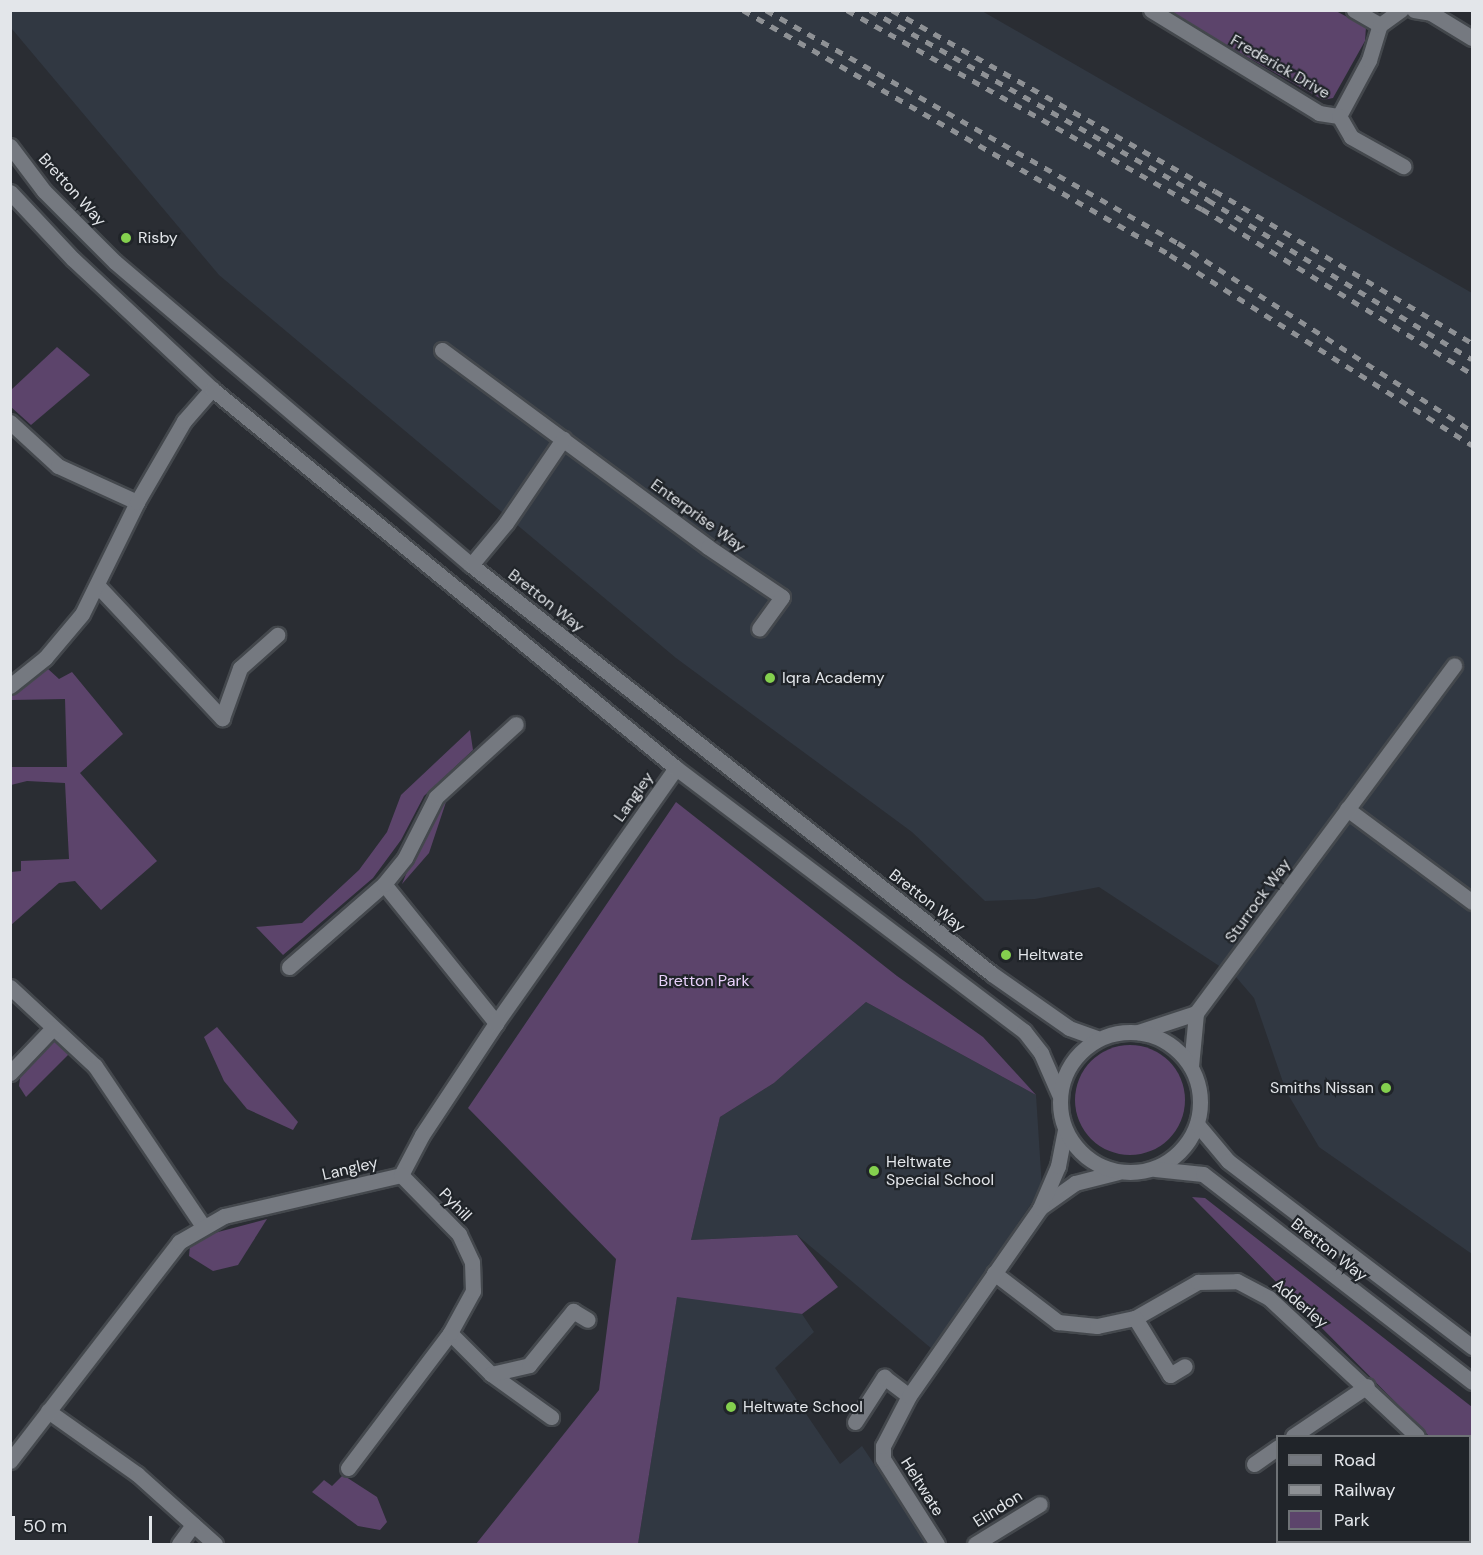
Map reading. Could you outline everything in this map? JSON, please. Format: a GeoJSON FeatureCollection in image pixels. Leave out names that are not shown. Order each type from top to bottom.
{"type":"FeatureCollection","features":[{"type":"Feature","properties":{"kind":"street","name":"Frederick Drive"},"geometry":{"type":"LineString","coordinates":[[1150,10],[1319,113],[1339,116],[1369,60],[1380,25]]}},
{"type":"Feature","properties":{"kind":"street"},"geometry":{"type":"LineString","coordinates":[[1354,10],[1380,25],[1401,10]]}},
{"type":"Feature","properties":{"kind":"street"},"geometry":{"type":"LineString","coordinates":[[1414,10],[1431,13],[1473,38]]}},
{"type":"Feature","properties":{"kind":"street"},"geometry":{"type":"LineString","coordinates":[[1339,116],[1352,137],[1403,166]]}},
{"type":"Feature","properties":{"kind":"street","name":"Bretton Way"},"geometry":{"type":"LineString","coordinates":[[10,146],[44,191],[115,262],[471,565],[992,974],[1069,1028],[1096,1038]]}},
{"type":"Feature","properties":{"kind":"street"},"geometry":{"type":"LineString","coordinates":[[10,192],[73,259],[212,389],[676,768],[1024,1031],[1041,1053],[1059,1094],[1065,1131],[1078,1151],[1096,1165],[1118,1172],[1155,1168],[1173,1158],[1188,1143],[1197,1124],[1198,1084],[1191,1066],[1177,1049],[1159,1038],[1138,1032]]}},
{"type":"Feature","properties":{"kind":"street","name":"Enterprise Way"},"geometry":{"type":"LineString","coordinates":[[442,350],[782,597],[759,629]]}},
{"type":"Feature","properties":{"kind":"street"},"geometry":{"type":"LineString","coordinates":[[11,685],[45,658],[82,614],[137,502],[184,421],[212,389]]}},
{"type":"Feature","properties":{"kind":"street"},"geometry":{"type":"LineString","coordinates":[[10,422],[58,466],[137,502]]}},
{"type":"Feature","properties":{"kind":"street"},"geometry":{"type":"LineString","coordinates":[[471,565],[506,523],[563,439]]}},
{"type":"Feature","properties":{"kind":"street"},"geometry":{"type":"LineString","coordinates":[[97,585],[222,717],[240,668],[277,635]]}},
{"type":"Feature","properties":{"kind":"street","name":"Sturrock Way"},"geometry":{"type":"LineString","coordinates":[[1196,1013],[1454,665]]}},
{"type":"Feature","properties":{"kind":"street"},"geometry":{"type":"LineString","coordinates":[[289,967],[384,884],[405,858],[436,797],[516,724]]}},
{"type":"Feature","properties":{"kind":"street","name":"Langley"},"geometry":{"type":"LineString","coordinates":[[10,1461],[179,1242],[203,1226],[224,1216],[401,1175],[422,1135],[496,1023],[676,768]]}},
{"type":"Feature","properties":{"kind":"street"},"geometry":{"type":"LineString","coordinates":[[1347,808],[1473,902]]}},
{"type":"Feature","properties":{"kind":"street"},"geometry":{"type":"LineString","coordinates":[[384,884],[496,1023]]}},
{"type":"Feature","properties":{"kind":"street"},"geometry":{"type":"LineString","coordinates":[[10,987],[95,1066],[203,1226]]}},
{"type":"Feature","properties":{"kind":"street"},"geometry":{"type":"LineString","coordinates":[[1059,1094],[1065,1073],[1077,1056],[1096,1038],[1138,1032],[1196,1013],[1191,1066]]}},
{"type":"Feature","properties":{"kind":"street"},"geometry":{"type":"LineString","coordinates":[[10,1073],[53,1028]]}},
{"type":"Feature","properties":{"kind":"street","name":"Bretton Way"},"geometry":{"type":"LineString","coordinates":[[1197,1124],[1228,1161],[1473,1347]]}},
{"type":"Feature","properties":{"kind":"street","name":"Heltwate"},"geometry":{"type":"LineString","coordinates":[[937,1545],[883,1459],[887,1432],[909,1396],[1040,1208],[1058,1166],[1065,1131]]}},
{"type":"Feature","properties":{"kind":"street","name":"Bretton Way"},"geometry":{"type":"LineString","coordinates":[[1155,1168],[1203,1174],[1473,1382]]}},
{"type":"Feature","properties":{"kind":"street","name":"Heltwate"},"geometry":{"type":"LineString","coordinates":[[1040,1208],[1075,1183],[1118,1172]]}},
{"type":"Feature","properties":{"kind":"street","name":"Pyhill"},"geometry":{"type":"LineString","coordinates":[[348,1468],[450,1333],[473,1292],[472,1262],[459,1234],[401,1175]]}},
{"type":"Feature","properties":{"kind":"street","name":"Adderley"},"geometry":{"type":"LineString","coordinates":[[994,1273],[1058,1322],[1097,1326],[1135,1318],[1198,1282],[1237,1281],[1269,1298],[1367,1386],[1415,1435]]}},
{"type":"Feature","properties":{"kind":"street"},"geometry":{"type":"LineString","coordinates":[[492,1374],[529,1365],[573,1311],[588,1320]]}},
{"type":"Feature","properties":{"kind":"street"},"geometry":{"type":"LineString","coordinates":[[1135,1318],[1170,1375],[1185,1366]]}},
{"type":"Feature","properties":{"kind":"street"},"geometry":{"type":"LineString","coordinates":[[450,1333],[492,1374],[551,1417]]}},
{"type":"Feature","properties":{"kind":"street"},"geometry":{"type":"LineString","coordinates":[[855,1422],[884,1377],[909,1396]]}},
{"type":"Feature","properties":{"kind":"street"},"geometry":{"type":"LineString","coordinates":[[1296,1435],[1367,1386]]}},
{"type":"Feature","properties":{"kind":"street"},"geometry":{"type":"LineString","coordinates":[[48,1411],[137,1474],[215,1545]]}},
{"type":"Feature","properties":{"kind":"street"},"geometry":{"type":"LineString","coordinates":[[1254,1464],[1276,1448]]}},
{"type":"Feature","properties":{"kind":"street","name":"Elindon"},"geometry":{"type":"LineString","coordinates":[[975,1545],[1040,1504]]}},
{"type":"Feature","properties":{"kind":"street"},"geometry":{"type":"LineString","coordinates":[[179,1545],[193,1524]]}},
{"type":"Feature","properties":{"kind":"shaded area"},"geometry":{"type":"Polygon","coordinates":[[[11,10],[982,11],[1472,293],[1472,1254],[1319,1147],[1286,1091],[1254,998],[1236,977],[1099,887],[1035,899],[985,901],[912,832],[676,658],[219,275],[12,29],[11,10]]]}},
{"type":"Feature","properties":{"kind":"shaded area","name":"Heltwate Special School"},"geometry":{"type":"Polygon","coordinates":[[[866,1002],[1036,1095],[1042,1188],[932,1349],[797,1235],[691,1240],[720,1117],[774,1083],[866,1002]]]}},
{"type":"Feature","properties":{"kind":"shaded area","name":"Heltwate School"},"geometry":{"type":"Polygon","coordinates":[[[677,1296],[802,1314],[814,1332],[775,1368],[840,1464],[862,1446],[927,1544],[638,1544],[677,1296]]]}},
{"type":"Feature","properties":{"kind":"green space"},"geometry":{"type":"Polygon","coordinates":[[[1166,11],[1336,11],[1366,27],[1365,41],[1333,98],[1323,100],[1166,11]]]}},
{"type":"Feature","properties":{"kind":"green space"},"geometry":{"type":"Polygon","coordinates":[[[57,347],[90,375],[31,425],[11,407],[11,390],[57,347]]]}},
{"type":"Feature","properties":{"kind":"green space"},"geometry":{"type":"Polygon","coordinates":[[[47,668],[59,679],[72,672],[123,734],[80,773],[157,861],[101,910],[75,881],[59,883],[11,925],[11,872],[21,871],[21,861],[69,859],[65,783],[27,781],[11,785],[11,767],[67,767],[65,699],[11,700],[11,694],[47,668]]]}},
{"type":"Feature","properties":{"kind":"green space"},"geometry":{"type":"Polygon","coordinates":[[[470,730],[473,750],[424,796],[401,840],[373,878],[283,955],[256,927],[302,923],[359,870],[387,832],[401,795],[470,730]]]}},
{"type":"Feature","properties":{"kind":"green space"},"geometry":{"type":"Polygon","coordinates":[[[447,799],[429,853],[402,884],[427,822],[447,799]]]}},
{"type":"Feature","properties":{"kind":"green space","name":"Bretton Park"},"geometry":{"type":"Polygon","coordinates":[[[676,802],[897,976],[983,1037],[1036,1095],[866,1002],[774,1083],[720,1117],[691,1240],[797,1235],[838,1287],[802,1314],[677,1297],[638,1544],[476,1544],[599,1390],[616,1259],[468,1108],[676,802]]]}},
{"type":"Feature","properties":{"kind":"green space"},"geometry":{"type":"Polygon","coordinates":[[[217,1027],[298,1122],[293,1130],[247,1109],[224,1081],[204,1037],[217,1027]]]}},
{"type":"Feature","properties":{"kind":"green space"},"geometry":{"type":"Polygon","coordinates":[[[53,1042],[64,1042],[73,1050],[26,1097],[19,1086],[21,1071],[42,1046],[53,1042]]]}},
{"type":"Feature","properties":{"kind":"green space"},"geometry":{"type":"Polygon","coordinates":[[[1130,1045],[1151,1049],[1169,1061],[1181,1079],[1185,1100],[1181,1121],[1169,1139],[1151,1151],[1130,1155],[1109,1151],[1091,1139],[1079,1121],[1075,1100],[1079,1079],[1091,1061],[1109,1049],[1130,1045]]]}},
{"type":"Feature","properties":{"kind":"green space"},"geometry":{"type":"Polygon","coordinates":[[[1192,1197],[1205,1198],[1472,1407],[1472,1480],[1471,1435],[1428,1435],[1192,1197]]]}},
{"type":"Feature","properties":{"kind":"green space"},"geometry":{"type":"Polygon","coordinates":[[[267,1219],[238,1265],[213,1271],[189,1256],[190,1246],[203,1236],[267,1219]]]}},
{"type":"Feature","properties":{"kind":"green space"},"geometry":{"type":"Polygon","coordinates":[[[343,1475],[377,1497],[387,1522],[380,1530],[358,1526],[312,1492],[324,1480],[332,1486],[343,1475]]]}},
{"type":"Feature","properties":{"kind":"railway"},"geometry":{"type":"LineString","coordinates":[[743,10],[1170,255],[1472,445]]}},
{"type":"Feature","properties":{"kind":"railway"},"geometry":{"type":"LineString","coordinates":[[766,10],[1178,243],[1472,431]]}},
{"type":"Feature","properties":{"kind":"railway"},"geometry":{"type":"LineString","coordinates":[[847,10],[1202,209],[1472,374]]}},
{"type":"Feature","properties":{"kind":"railway"},"geometry":{"type":"LineString","coordinates":[[870,10],[1208,200],[1472,359]]}},
{"type":"Feature","properties":{"kind":"railway"},"geometry":{"type":"LineString","coordinates":[[892,10],[1215,191],[1472,343]]}},
{"type":"Feature","properties":{"kind":"place","name":"Risby"},"geometry":{"type":"Point","coordinates":[126,238]}},
{"type":"Feature","properties":{"kind":"place","name":"Iqra Academy"},"geometry":{"type":"Point","coordinates":[770,678]}},
{"type":"Feature","properties":{"kind":"place","name":"Heltwate"},"geometry":{"type":"Point","coordinates":[1006,955]}},
{"type":"Feature","properties":{"kind":"place","name":"Smiths Nissan"},"geometry":{"type":"Point","coordinates":[1386,1088]}},
{"type":"Feature","properties":{"kind":"place","name":"Heltwate Special School"},"geometry":{"type":"Point","coordinates":[874,1171]}},
{"type":"Feature","properties":{"kind":"place","name":"Heltwate School"},"geometry":{"type":"Point","coordinates":[731,1407]}}]}
